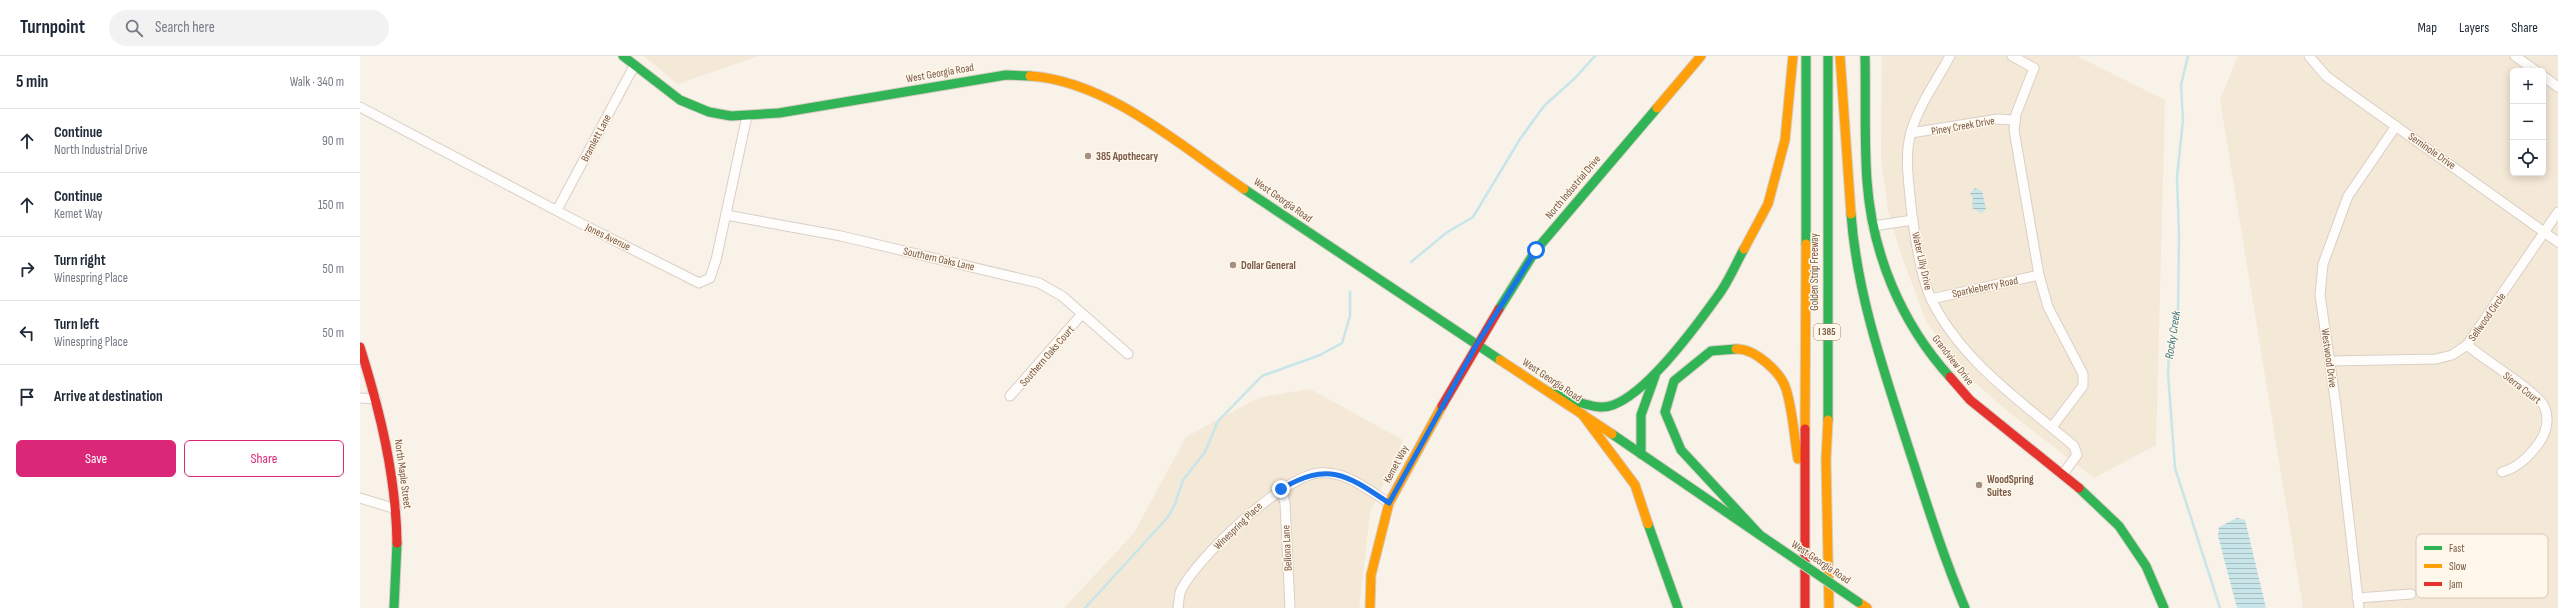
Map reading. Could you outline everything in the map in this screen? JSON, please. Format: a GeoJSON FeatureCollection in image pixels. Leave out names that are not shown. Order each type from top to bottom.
{"type":"FeatureCollection","features":[{"type":"Feature","properties":{"kind":"main road","name":"West Georgia Road"},"geometry":{"type":"LineString","coordinates":[[623,56],[667,92],[692,106],[731,116],[779,113],[1006,75],[1041,76],[1075,85],[1107,98],[1150,124],[1296,225],[1550,392],[1867,608]]}},
{"type":"Feature","properties":{"kind":"main road","name":"North Industrial Drive"},"geometry":{"type":"LineString","coordinates":[[1477,344],[1536,250],[1701,56]]}},
{"type":"Feature","properties":{"kind":"main road"},"geometry":{"type":"LineString","coordinates":[[1550,392],[1600,407],[1617,404],[1630,397],[1657,372],[1718,296],[1768,204],[1785,140],[1793,56]]}},
{"type":"Feature","properties":{"kind":"main road","name":"Golden Strip Freeway"},"geometry":{"type":"LineString","coordinates":[[1805,608],[1806,56]]}},
{"type":"Feature","properties":{"kind":"main road","name":"Golden Strip Freeway"},"geometry":{"type":"LineString","coordinates":[[1828,56],[1826,293],[1828,412],[1826,459],[1829,608]]}},
{"type":"Feature","properties":{"kind":"main road"},"geometry":{"type":"LineString","coordinates":[[1840,56],[1853,236],[1870,329],[1947,566],[1965,608]]}},
{"type":"Feature","properties":{"kind":"main road","name":"Grandview Drive"},"geometry":{"type":"LineString","coordinates":[[1865,56],[1867,181],[1873,226],[1890,282],[1910,322],[1936,362],[1970,400],[2063,474],[2119,526],[2146,566],[2164,608]]}},
{"type":"Feature","properties":{"kind":"main road","name":"Kemet Way"},"geometry":{"type":"LineString","coordinates":[[1370,608],[1371,575],[1376,548],[1389,503],[1477,344]]}},
{"type":"Feature","properties":{"kind":"main road","name":"North Maple Street"},"geometry":{"type":"LineString","coordinates":[[360,347],[376,400],[390,457],[396,509],[394,608]]}},
{"type":"Feature","properties":{"kind":"main road"},"geometry":{"type":"LineString","coordinates":[[1759,534],[1681,450],[1665,412],[1674,381],[1711,351],[1741,349],[1764,360],[1786,388],[1806,509]]}},
{"type":"Feature","properties":{"kind":"main road"},"geometry":{"type":"LineString","coordinates":[[1641,454],[1640,415],[1657,372]]}},
{"type":"Feature","properties":{"kind":"main road"},"geometry":{"type":"LineString","coordinates":[[1582,414],[1635,485],[1678,608]]}},
{"type":"Feature","properties":{"kind":"street","name":"Water Lilly Drive"},"geometry":{"type":"LineString","coordinates":[[1950,56],[1911,133],[1907,153],[1913,220],[1931,298],[1965,349],[1996,382],[2074,446],[2077,455],[2063,474]]}},
{"type":"Feature","properties":{"kind":"street"},"geometry":{"type":"LineString","coordinates":[[2012,56],[2034,68],[2014,120],[2014,130],[2039,275],[2048,307],[2083,374],[2083,386],[2052,427]]}},
{"type":"Feature","properties":{"kind":"street","name":"Seminole Drive"},"geometry":{"type":"LineString","coordinates":[[2309,56],[2326,76],[2558,242]]}},
{"type":"Feature","properties":{"kind":"street"},"geometry":{"type":"LineString","coordinates":[[2516,56],[2532,68]]}},
{"type":"Feature","properties":{"kind":"street","name":"Bramlett Lane"},"geometry":{"type":"LineString","coordinates":[[558,210],[634,66]]}},
{"type":"Feature","properties":{"kind":"street"},"geometry":{"type":"LineString","coordinates":[[2546,78],[2558,87]]}},
{"type":"Feature","properties":{"kind":"street","name":"Jones Avenue"},"geometry":{"type":"LineString","coordinates":[[360,107],[699,282],[706,280],[711,275],[726,215],[747,116]]}},
{"type":"Feature","properties":{"kind":"street","name":"Piney Creek Drive"},"geometry":{"type":"LineString","coordinates":[[1911,133],[1998,119],[2014,120]]}},
{"type":"Feature","properties":{"kind":"street","name":"Westwood Drive"},"geometry":{"type":"LineString","coordinates":[[2359,608],[2330,361],[2320,295],[2324,264],[2348,196],[2396,126]]}},
{"type":"Feature","properties":{"kind":"street","name":"Sellwood Circle"},"geometry":{"type":"LineString","coordinates":[[2330,361],[2436,359],[2452,355],[2467,345],[2558,212]]}},
{"type":"Feature","properties":{"kind":"street","name":"Southern Oaks Lane"},"geometry":{"type":"LineString","coordinates":[[726,215],[841,236],[1026,279],[1053,290],[1128,354]]}},
{"type":"Feature","properties":{"kind":"street"},"geometry":{"type":"LineString","coordinates":[[1873,226],[1913,220]]}},
{"type":"Feature","properties":{"kind":"street","name":"Sparkleberry Road"},"geometry":{"type":"LineString","coordinates":[[1931,298],[2039,275]]}},
{"type":"Feature","properties":{"kind":"street","name":"Southern Oaks Court"},"geometry":{"type":"LineString","coordinates":[[1010,396],[1082,314]]}},
{"type":"Feature","properties":{"kind":"street","name":"Sierra Court"},"geometry":{"type":"LineString","coordinates":[[2467,345],[2537,397],[2547,413],[2546,430],[2538,445],[2519,464],[2502,472]]}},
{"type":"Feature","properties":{"kind":"street"},"geometry":{"type":"LineString","coordinates":[[360,398],[376,400]]}},
{"type":"Feature","properties":{"kind":"street","name":"Winespring Place"},"geometry":{"type":"LineString","coordinates":[[1178,608],[1180,592],[1191,573],[1258,505],[1294,482],[1317,473],[1338,473],[1361,484],[1389,503]]}},
{"type":"Feature","properties":{"kind":"street","name":"Bellona Lane"},"geometry":{"type":"LineString","coordinates":[[1281,489],[1285,503],[1290,608]]}},
{"type":"Feature","properties":{"kind":"street"},"geometry":{"type":"LineString","coordinates":[[360,498],[396,509]]}},
{"type":"Feature","properties":{"kind":"street"},"geometry":{"type":"LineString","coordinates":[[2358,598],[2411,594]]}},
{"type":"Feature","properties":{"kind":"shaded area"},"geometry":{"type":"Polygon","coordinates":[[[644,56],[758,56],[678,84],[644,56]]]}},
{"type":"Feature","properties":{"kind":"shaded area"},"geometry":{"type":"Polygon","coordinates":[[[1882,56],[2077,56],[2165,100],[2156,445],[2094,478],[2006,410],[1971,379],[1927,323],[1901,254],[1888,211],[1881,156],[1882,56]]]}},
{"type":"Feature","properties":{"kind":"shaded area"},"geometry":{"type":"Polygon","coordinates":[[[2238,56],[2558,56],[2558,608],[2303,608],[2220,100],[2238,56]]]}},
{"type":"Feature","properties":{"kind":"shaded area"},"geometry":{"type":"Polygon","coordinates":[[[1310,389],[1403,440],[1370,513],[1359,608],[1064,608],[1134,533],[1186,437],[1258,398],[1310,389]]]}},
{"type":"Feature","properties":{"kind":"water"},"geometry":{"type":"Polygon","coordinates":[[[1975,188],[1982,191],[1986,209],[1982,213],[1972,208],[1973,198],[1970,194],[1975,188]]]}},
{"type":"Feature","properties":{"kind":"water"},"geometry":{"type":"Polygon","coordinates":[[[2237,518],[2245,520],[2266,608],[2237,608],[2218,536],[2219,527],[2237,518]]]}},
{"type":"Feature","properties":{"kind":"waterway"},"geometry":{"type":"LineString","coordinates":[[1411,262],[1446,233],[1473,217],[1520,139],[1544,106],[1575,78],[1595,56]]}},
{"type":"Feature","properties":{"kind":"waterway","name":"Rocky Creek"},"geometry":{"type":"LineString","coordinates":[[2188,56],[2181,85],[2183,120],[2177,177],[2179,236],[2178,314],[2169,354],[2168,373],[2175,468],[2220,608]]}},
{"type":"Feature","properties":{"kind":"waterway"},"geometry":{"type":"LineString","coordinates":[[1085,608],[1168,517],[1175,504],[1183,480],[1205,452],[1218,421],[1262,376],[1320,355],[1342,343],[1350,316],[1350,292]]}},
{"type":"Feature","properties":{"kind":"traffic: fast"},"geometry":{"type":"LineString","coordinates":[[623,56],[680,100],[709,112],[731,116],[779,113],[1006,75],[1030,76]]}},
{"type":"Feature","properties":{"kind":"traffic: fast"},"geometry":{"type":"LineString","coordinates":[[1806,56],[1806,244]]}},
{"type":"Feature","properties":{"kind":"traffic: fast"},"geometry":{"type":"LineString","coordinates":[[1828,56],[1828,420]]}},
{"type":"Feature","properties":{"kind":"traffic: fast"},"geometry":{"type":"LineString","coordinates":[[1865,56],[1866,166],[1870,208],[1875,234],[1892,286],[1904,310],[1917,334],[1950,377]]}},
{"type":"Feature","properties":{"kind":"traffic: fast"},"geometry":{"type":"LineString","coordinates":[[1499,309],[1536,250],[1657,108]]}},
{"type":"Feature","properties":{"kind":"traffic: fast"},"geometry":{"type":"LineString","coordinates":[[1244,189],[1500,360]]}},
{"type":"Feature","properties":{"kind":"traffic: fast"},"geometry":{"type":"LineString","coordinates":[[1851,214],[1859,273],[1880,359],[1934,526],[1965,608]]}},
{"type":"Feature","properties":{"kind":"traffic: fast"},"geometry":{"type":"LineString","coordinates":[[1550,392],[1581,403],[1600,407],[1615,404],[1631,395],[1648,381],[1681,345],[1725,286],[1744,249]]}},
{"type":"Feature","properties":{"kind":"traffic: fast"},"geometry":{"type":"LineString","coordinates":[[1736,349],[1711,351],[1674,381],[1665,412],[1681,450],[1759,534]]}},
{"type":"Feature","properties":{"kind":"traffic: fast"},"geometry":{"type":"LineString","coordinates":[[1641,454],[1641,415],[1655,376]]}},
{"type":"Feature","properties":{"kind":"traffic: fast"},"geometry":{"type":"LineString","coordinates":[[1612,434],[1776,546]]}},
{"type":"Feature","properties":{"kind":"traffic: fast"},"geometry":{"type":"LineString","coordinates":[[2079,488],[2119,526],[2146,566],[2164,608]]}},
{"type":"Feature","properties":{"kind":"traffic: fast"},"geometry":{"type":"LineString","coordinates":[[1648,524],[1678,608]]}},
{"type":"Feature","properties":{"kind":"traffic: fast"},"geometry":{"type":"LineString","coordinates":[[394,608],[397,543]]}},
{"type":"Feature","properties":{"kind":"traffic: fast"},"geometry":{"type":"LineString","coordinates":[[1776,546],[1858,602]]}},
{"type":"Feature","properties":{"kind":"traffic: slow"},"geometry":{"type":"LineString","coordinates":[[1657,108],[1701,56]]}},
{"type":"Feature","properties":{"kind":"traffic: slow"},"geometry":{"type":"LineString","coordinates":[[1744,249],[1768,204],[1785,140],[1793,56]]}},
{"type":"Feature","properties":{"kind":"traffic: slow"},"geometry":{"type":"LineString","coordinates":[[1840,56],[1851,214]]}},
{"type":"Feature","properties":{"kind":"traffic: slow"},"geometry":{"type":"LineString","coordinates":[[1030,76],[1059,81],[1087,90],[1115,103],[1143,118],[1244,189]]}},
{"type":"Feature","properties":{"kind":"traffic: slow"},"geometry":{"type":"LineString","coordinates":[[1805,429],[1806,244]]}},
{"type":"Feature","properties":{"kind":"traffic: slow"},"geometry":{"type":"LineString","coordinates":[[1736,349],[1751,352],[1766,362],[1779,375],[1783,382],[1790,406],[1798,459]]}},
{"type":"Feature","properties":{"kind":"traffic: slow"},"geometry":{"type":"LineString","coordinates":[[1500,360],[1612,434]]}},
{"type":"Feature","properties":{"kind":"traffic: slow"},"geometry":{"type":"LineString","coordinates":[[1370,608],[1371,575],[1389,503],[1442,406]]}},
{"type":"Feature","properties":{"kind":"traffic: slow"},"geometry":{"type":"LineString","coordinates":[[1582,414],[1635,485],[1648,524]]}},
{"type":"Feature","properties":{"kind":"traffic: slow"},"geometry":{"type":"LineString","coordinates":[[1828,420],[1826,459],[1829,608]]}},
{"type":"Feature","properties":{"kind":"traffic: slow"},"geometry":{"type":"LineString","coordinates":[[1858,602],[1867,608]]}},
{"type":"Feature","properties":{"kind":"traffic: jam"},"geometry":{"type":"LineString","coordinates":[[1442,406],[1499,309]]}},
{"type":"Feature","properties":{"kind":"traffic: jam"},"geometry":{"type":"LineString","coordinates":[[360,347],[386,444],[394,493],[397,543]]}},
{"type":"Feature","properties":{"kind":"traffic: jam"},"geometry":{"type":"LineString","coordinates":[[1950,377],[1970,400],[2079,488]]}},
{"type":"Feature","properties":{"kind":"traffic: jam"},"geometry":{"type":"LineString","coordinates":[[1805,429],[1805,608]]}},
{"type":"Feature","properties":{"kind":"place","name":"385 Apothecary"},"geometry":{"type":"Point","coordinates":[1088,156]}},
{"type":"Feature","properties":{"kind":"place","name":"Dollar General"},"geometry":{"type":"Point","coordinates":[1233,265]}},
{"type":"Feature","properties":{"kind":"place","name":"WoodSpring Suites"},"geometry":{"type":"Point","coordinates":[1979,485]}},
{"type":"Feature","properties":{"kind":"route"},"geometry":{"type":"LineString","coordinates":[[1281,489],[1317,473],[1338,473],[1361,484],[1389,503],[1411,460],[1477,344],[1536,250]]}}]}
